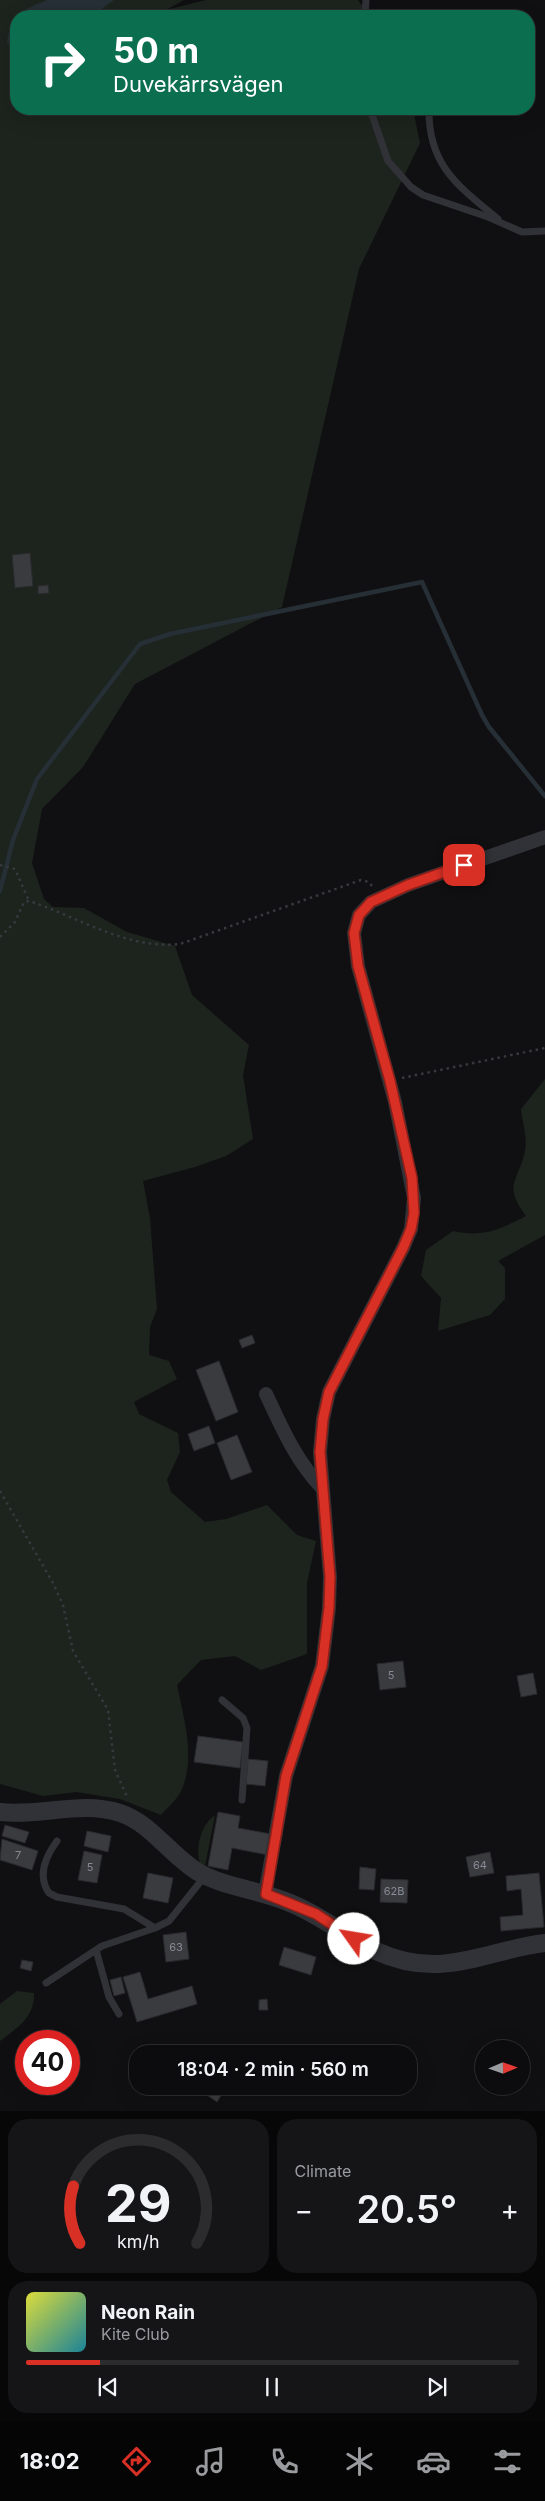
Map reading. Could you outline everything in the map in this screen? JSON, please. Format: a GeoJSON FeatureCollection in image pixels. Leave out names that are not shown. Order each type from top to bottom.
{"type":"FeatureCollection","features":[{"type":"Feature","properties":{"kind":"street"},"geometry":{"type":"LineString","coordinates":[[266,1894],[286,1776],[322,1666],[329,1608],[329,1541],[322,1488],[320,1452],[323,1419],[329,1392],[403,1248],[412,1221],[414,1198],[412,1178],[390,1081],[354,948],[354,933],[359,915],[376,899],[408,885],[545,837]]}},
{"type":"Feature","properties":{"kind":"street"},"geometry":{"type":"LineString","coordinates":[[266,1394],[289,1443],[305,1471],[322,1488]]}},
{"type":"Feature","properties":{"kind":"street"},"geometry":{"type":"LineString","coordinates":[[0,1812],[28,1813],[100,1809],[126,1815],[145,1827],[179,1859],[206,1876],[266,1894],[310,1911],[377,1951],[408,1962],[436,1964],[466,1961],[545,1943]]}},
{"type":"Feature","properties":{"kind":"lane"},"geometry":{"type":"LineString","coordinates":[[372,115],[388,161],[411,187],[423,195],[522,232],[545,232]]}},
{"type":"Feature","properties":{"kind":"lane"},"geometry":{"type":"LineString","coordinates":[[429,115],[431,138],[437,157],[446,172],[462,189],[506,225]]}},
{"type":"Feature","properties":{"kind":"lane"},"geometry":{"type":"LineString","coordinates":[[222,1700],[243,1718],[247,1728],[242,1800]]}},
{"type":"Feature","properties":{"kind":"lane"},"geometry":{"type":"LineString","coordinates":[[57,1841],[47,1854],[44,1870],[43,1881],[48,1893],[57,1897],[124,1909],[155,1928]]}},
{"type":"Feature","properties":{"kind":"lane"},"geometry":{"type":"LineString","coordinates":[[46,1983],[96,1950],[169,1921],[206,1876]]}},
{"type":"Feature","properties":{"kind":"lane"},"geometry":{"type":"LineString","coordinates":[[96,1950],[109,1997],[120,2014]]}},
{"type":"Feature","properties":{"kind":"path"},"geometry":{"type":"LineString","coordinates":[[0,865],[14,869],[29,901]]}},
{"type":"Feature","properties":{"kind":"path"},"geometry":{"type":"LineString","coordinates":[[0,937],[15,922],[24,902],[29,901],[118,935],[161,946],[180,944],[202,938],[360,880],[369,882],[376,899]]}},
{"type":"Feature","properties":{"kind":"path"},"geometry":{"type":"LineString","coordinates":[[390,1081],[545,1048]]}},
{"type":"Feature","properties":{"kind":"path"},"geometry":{"type":"LineString","coordinates":[[0,1491],[53,1583],[63,1605],[73,1651],[108,1710],[115,1770],[128,1801],[126,1815]]}},
{"type":"Feature","properties":{"kind":"shaded area"},"geometry":{"type":"Polygon","coordinates":[[[0,0],[184,0],[166,10],[10,10],[10,115],[414,115],[420,143],[359,269],[282,607],[135,684],[83,767],[42,809],[32,863],[44,899],[53,907],[84,908],[127,932],[175,946],[192,995],[249,1045],[243,1075],[253,1139],[226,1156],[195,1167],[143,1181],[150,1218],[157,1309],[150,1327],[149,1355],[169,1361],[177,1379],[134,1402],[139,1414],[178,1433],[180,1452],[167,1480],[171,1492],[205,1522],[226,1519],[267,1505],[297,1535],[316,1541],[307,1583],[307,1654],[261,1670],[235,1656],[201,1660],[177,1685],[187,1739],[188,1766],[181,1791],[161,1815],[120,1799],[76,1792],[43,1796],[0,1784],[0,0]]]}},
{"type":"Feature","properties":{"kind":"shaded area"},"geometry":{"type":"Polygon","coordinates":[[[47,0],[114,0],[100,10],[26,10],[47,0]]]}},
{"type":"Feature","properties":{"kind":"shaded area"},"geometry":{"type":"Polygon","coordinates":[[[206,0],[358,0],[366,10],[166,10],[206,0]]]}},
{"type":"Feature","properties":{"kind":"shaded area"},"geometry":{"type":"Polygon","coordinates":[[[10,29],[10,44],[7,43],[10,29]]]}},
{"type":"Feature","properties":{"kind":"shaded area"},"geometry":{"type":"Polygon","coordinates":[[[545,1079],[545,1235],[498,1261],[505,1268],[505,1299],[490,1315],[438,1331],[441,1298],[421,1276],[426,1250],[453,1231],[482,1233],[508,1225],[526,1216],[515,1197],[514,1189],[514,1183],[526,1146],[521,1109],[545,1079]]]}},
{"type":"Feature","properties":{"kind":"shaded area"},"geometry":{"type":"Polygon","coordinates":[[[215,1815],[205,1866],[200,1863],[198,1850],[200,1837],[206,1824],[215,1815]]]}},
{"type":"Feature","properties":{"kind":"shaded area"},"geometry":{"type":"Polygon","coordinates":[[[17,1991],[34,1993],[32,2009],[24,2021],[0,2041],[0,2004],[17,1991]]]}},
{"type":"Feature","properties":{"kind":"building"},"geometry":{"type":"Polygon","coordinates":[[[30,553],[33,586],[15,588],[12,555],[30,553]]]}},
{"type":"Feature","properties":{"kind":"building"},"geometry":{"type":"Polygon","coordinates":[[[48,585],[49,593],[38,594],[38,586],[48,585]]]}},
{"type":"Feature","properties":{"kind":"building"},"geometry":{"type":"Polygon","coordinates":[[[252,1335],[255,1343],[242,1348],[239,1340],[252,1335]]]}},
{"type":"Feature","properties":{"kind":"building"},"geometry":{"type":"Polygon","coordinates":[[[219,1361],[238,1412],[216,1421],[196,1370],[219,1361]]]}},
{"type":"Feature","properties":{"kind":"building"},"geometry":{"type":"Polygon","coordinates":[[[209,1426],[215,1443],[194,1451],[188,1434],[209,1426]]]}},
{"type":"Feature","properties":{"kind":"building"},"geometry":{"type":"Polygon","coordinates":[[[237,1435],[252,1472],[231,1480],[217,1443],[237,1435]]]}},
{"type":"Feature","properties":{"kind":"building"},"geometry":{"type":"Polygon","coordinates":[[[403,1661],[406,1687],[380,1690],[377,1664],[403,1661]]]}},
{"type":"Feature","properties":{"kind":"building"},"geometry":{"type":"Polygon","coordinates":[[[533,1673],[537,1694],[521,1697],[517,1676],[533,1673]]]}},
{"type":"Feature","properties":{"kind":"building"},"geometry":{"type":"Polygon","coordinates":[[[198,1736],[243,1742],[240,1768],[194,1762],[198,1736]]]}},
{"type":"Feature","properties":{"kind":"building"},"geometry":{"type":"Polygon","coordinates":[[[248,1759],[268,1761],[265,1786],[246,1784],[248,1759]]]}},
{"type":"Feature","properties":{"kind":"building"},"geometry":{"type":"Polygon","coordinates":[[[218,1812],[240,1816],[238,1828],[271,1834],[268,1855],[232,1848],[228,1870],[208,1866],[218,1812]]]}},
{"type":"Feature","properties":{"kind":"building"},"geometry":{"type":"Polygon","coordinates":[[[5,1825],[29,1832],[25,1843],[2,1836],[5,1825]]]}},
{"type":"Feature","properties":{"kind":"building"},"geometry":{"type":"Polygon","coordinates":[[[87,1831],[111,1836],[108,1852],[84,1846],[87,1831]]]}},
{"type":"Feature","properties":{"kind":"building"},"geometry":{"type":"Polygon","coordinates":[[[2,1839],[38,1851],[32,1870],[0,1860],[2,1839]]]}},
{"type":"Feature","properties":{"kind":"building"},"geometry":{"type":"Polygon","coordinates":[[[84,1851],[102,1855],[97,1883],[78,1880],[84,1851]]]}},
{"type":"Feature","properties":{"kind":"building"},"geometry":{"type":"Polygon","coordinates":[[[490,1852],[494,1873],[470,1877],[466,1857],[490,1852]]]}},
{"type":"Feature","properties":{"kind":"building"},"geometry":{"type":"Polygon","coordinates":[[[360,1867],[376,1869],[374,1890],[359,1889],[360,1867]]]}},
{"type":"Feature","properties":{"kind":"building"},"geometry":{"type":"Polygon","coordinates":[[[148,1873],[173,1878],[168,1903],[143,1898],[148,1873]]]}},
{"type":"Feature","properties":{"kind":"building"},"geometry":{"type":"Polygon","coordinates":[[[539,1873],[544,1927],[501,1931],[500,1917],[523,1915],[521,1889],[507,1891],[506,1876],[539,1873]]]}},
{"type":"Feature","properties":{"kind":"building"},"geometry":{"type":"Polygon","coordinates":[[[381,1879],[408,1880],[407,1903],[380,1902],[381,1879]]]}},
{"type":"Feature","properties":{"kind":"building"},"geometry":{"type":"Polygon","coordinates":[[[186,1932],[189,1959],[166,1962],[163,1935],[186,1932]]]}},
{"type":"Feature","properties":{"kind":"building"},"geometry":{"type":"Polygon","coordinates":[[[284,1947],[316,1957],[311,1975],[279,1965],[284,1947]]]}},
{"type":"Feature","properties":{"kind":"building"},"geometry":{"type":"Polygon","coordinates":[[[22,1960],[33,1962],[31,1971],[20,1968],[22,1960]]]}},
{"type":"Feature","properties":{"kind":"building"},"geometry":{"type":"Polygon","coordinates":[[[140,1972],[148,1999],[192,1986],[197,2004],[137,2022],[123,1977],[140,1972]]]}},
{"type":"Feature","properties":{"kind":"building"},"geometry":{"type":"Polygon","coordinates":[[[121,1977],[125,1993],[114,1996],[110,1980],[121,1977]]]}},
{"type":"Feature","properties":{"kind":"building"},"geometry":{"type":"Polygon","coordinates":[[[267,1999],[268,2010],[259,2010],[259,2000],[267,1999]]]}},
{"type":"Feature","properties":{"kind":"building"},"geometry":{"type":"Polygon","coordinates":[[[207,2095],[221,2095],[217,2102],[207,2095]]]}},
{"type":"Feature","properties":{"kind":"waterway"},"geometry":{"type":"LineString","coordinates":[[0,891],[13,840],[37,779],[140,644],[170,634],[422,582],[482,715],[489,727],[545,796]]}},
{"type":"Feature","properties":{"kind":"route"},"geometry":{"type":"LineString","coordinates":[[354,1939],[316,1914],[266,1894],[286,1776],[322,1666],[329,1608],[329,1541],[322,1488],[320,1452],[323,1419],[329,1392],[403,1248],[411,1229],[414,1213],[412,1178],[390,1081],[358,966],[354,948],[354,933],[359,915],[371,902],[408,885],[464,865]]}}]}
